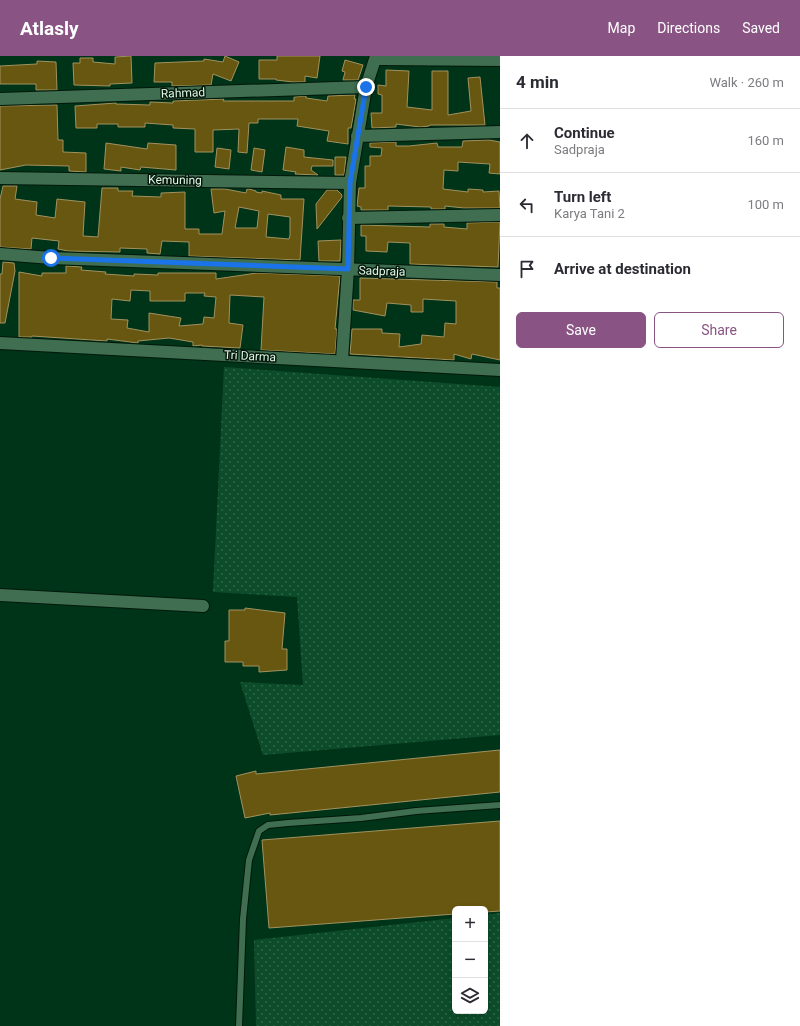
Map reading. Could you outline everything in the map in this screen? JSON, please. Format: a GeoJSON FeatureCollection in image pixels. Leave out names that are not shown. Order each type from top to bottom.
{"type":"FeatureCollection","features":[{"type":"Feature","properties":{"kind":"street"},"geometry":{"type":"LineString","coordinates":[[342,360],[348,269],[350,183],[366,87],[376,57],[500,60]]}},
{"type":"Feature","properties":{"kind":"street","name":"Rahmad"},"geometry":{"type":"LineString","coordinates":[[0,99],[366,87]]}},
{"type":"Feature","properties":{"kind":"street"},"geometry":{"type":"LineString","coordinates":[[357,136],[500,132]]}},
{"type":"Feature","properties":{"kind":"street","name":"Kemuning"},"geometry":{"type":"LineString","coordinates":[[0,178],[350,183]]}},
{"type":"Feature","properties":{"kind":"street"},"geometry":{"type":"LineString","coordinates":[[348,218],[500,215]]}},
{"type":"Feature","properties":{"kind":"street","name":"Sadpraja"},"geometry":{"type":"LineString","coordinates":[[0,254],[51,258],[500,275]]}},
{"type":"Feature","properties":{"kind":"street","name":"Tri Darma"},"geometry":{"type":"LineString","coordinates":[[0,342],[500,370]]}},
{"type":"Feature","properties":{"kind":"street"},"geometry":{"type":"LineString","coordinates":[[0,594],[203,606]]}},
{"type":"Feature","properties":{"kind":"lane"},"geometry":{"type":"LineString","coordinates":[[239,1026],[243,919],[247,874],[249,860],[259,831],[268,825],[281,823],[361,818],[416,811],[500,805]]}},
{"type":"Feature","properties":{"kind":"green space"},"geometry":{"type":"Polygon","coordinates":[[[224,367],[500,387],[500,735],[263,755],[240,682],[303,685],[297,597],[213,592],[224,367]]]}},
{"type":"Feature","properties":{"kind":"green space"},"geometry":{"type":"Polygon","coordinates":[[[500,913],[500,1026],[256,1026],[254,940],[452,918],[452,1014],[488,1014],[488,915],[500,913]]]}},
{"type":"Feature","properties":{"kind":"building"},"geometry":{"type":"Polygon","coordinates":[[[131,56],[132,83],[110,84],[110,86],[74,85],[73,63],[80,63],[80,58],[93,58],[93,62],[115,64],[115,57],[131,56]]]}},
{"type":"Feature","properties":{"kind":"building"},"geometry":{"type":"Polygon","coordinates":[[[225,56],[239,62],[231,81],[213,74],[211,85],[172,86],[172,82],[154,82],[155,63],[204,61],[204,59],[223,62],[225,56]]]}},
{"type":"Feature","properties":{"kind":"building"},"geometry":{"type":"Polygon","coordinates":[[[277,56],[320,56],[317,78],[305,76],[305,82],[259,79],[259,60],[277,60],[277,56]]]}},
{"type":"Feature","properties":{"kind":"building"},"geometry":{"type":"Polygon","coordinates":[[[345,60],[363,65],[358,80],[343,80],[345,72],[342,71],[345,60]]]}},
{"type":"Feature","properties":{"kind":"building"},"geometry":{"type":"Polygon","coordinates":[[[37,61],[56,62],[57,90],[36,90],[36,84],[0,84],[0,66],[37,64],[37,61]]]}},
{"type":"Feature","properties":{"kind":"building"},"geometry":{"type":"Polygon","coordinates":[[[386,70],[409,71],[407,107],[432,110],[432,71],[448,71],[448,115],[471,111],[468,78],[480,77],[485,125],[430,125],[420,127],[396,124],[396,127],[372,128],[371,113],[382,113],[382,95],[378,94],[378,85],[386,86],[386,70]]]}},
{"type":"Feature","properties":{"kind":"building"},"geometry":{"type":"Polygon","coordinates":[[[355,95],[354,99],[356,99],[351,128],[348,128],[348,144],[327,141],[329,131],[297,126],[298,119],[258,119],[258,123],[249,123],[247,153],[238,152],[239,129],[213,130],[213,152],[195,152],[195,129],[173,128],[173,125],[145,123],[145,127],[118,127],[118,124],[97,124],[97,128],[76,128],[75,106],[116,103],[150,105],[150,102],[173,103],[173,101],[224,99],[223,101],[294,101],[294,97],[306,96],[306,98],[327,101],[328,96],[355,95]]]}},
{"type":"Feature","properties":{"kind":"building"},"geometry":{"type":"Polygon","coordinates":[[[57,105],[58,140],[63,140],[63,152],[86,153],[86,172],[69,171],[69,166],[26,165],[0,170],[0,106],[57,105]]]}},
{"type":"Feature","properties":{"kind":"building"},"geometry":{"type":"Polygon","coordinates":[[[489,140],[500,142],[500,174],[489,173],[490,164],[458,162],[458,171],[444,170],[443,189],[468,192],[468,189],[483,190],[483,192],[499,191],[500,208],[464,208],[445,206],[445,209],[431,209],[431,207],[388,206],[388,210],[361,210],[361,207],[357,206],[359,188],[365,188],[365,166],[370,166],[370,156],[381,156],[382,148],[370,147],[370,143],[396,142],[396,146],[409,146],[437,143],[438,147],[462,147],[463,141],[489,140]]]}},
{"type":"Feature","properties":{"kind":"building"},"geometry":{"type":"Polygon","coordinates":[[[106,143],[147,149],[148,143],[176,145],[176,170],[141,167],[140,170],[121,167],[121,171],[104,169],[106,143]]]}},
{"type":"Feature","properties":{"kind":"building"},"geometry":{"type":"Polygon","coordinates":[[[286,147],[304,150],[304,157],[333,160],[333,166],[312,166],[311,170],[318,175],[295,174],[296,172],[283,170],[286,147]]]}},
{"type":"Feature","properties":{"kind":"building"},"geometry":{"type":"Polygon","coordinates":[[[217,148],[231,150],[229,169],[215,167],[217,148]]]}},
{"type":"Feature","properties":{"kind":"building"},"geometry":{"type":"Polygon","coordinates":[[[254,148],[265,150],[262,172],[251,170],[254,148]]]}},
{"type":"Feature","properties":{"kind":"building"},"geometry":{"type":"Polygon","coordinates":[[[335,157],[346,157],[344,175],[335,175],[335,157]]]}},
{"type":"Feature","properties":{"kind":"building"},"geometry":{"type":"Polygon","coordinates":[[[3,186],[17,186],[15,199],[37,202],[36,215],[55,218],[57,199],[85,202],[83,236],[98,237],[102,188],[118,188],[118,191],[133,191],[132,196],[161,197],[161,193],[185,192],[185,229],[199,229],[199,234],[222,234],[225,211],[214,213],[211,189],[225,189],[246,193],[247,189],[249,189],[256,192],[262,193],[262,191],[281,195],[281,199],[304,199],[300,260],[189,256],[189,242],[162,241],[160,254],[147,253],[147,249],[120,248],[120,252],[68,251],[58,249],[59,241],[32,238],[31,249],[0,247],[0,199],[3,186]],[[239,207],[235,228],[257,228],[259,211],[239,207]],[[268,214],[266,237],[289,239],[290,217],[268,214]]]}},
{"type":"Feature","properties":{"kind":"building"},"geometry":{"type":"Polygon","coordinates":[[[327,190],[337,190],[342,197],[317,229],[316,204],[327,190]]]}},
{"type":"Feature","properties":{"kind":"building"},"geometry":{"type":"Polygon","coordinates":[[[500,222],[498,267],[410,264],[410,243],[388,242],[387,252],[366,251],[366,236],[361,236],[361,225],[430,227],[430,224],[444,224],[444,227],[467,229],[467,223],[500,222]]]}},
{"type":"Feature","properties":{"kind":"building"},"geometry":{"type":"Polygon","coordinates":[[[341,240],[340,261],[319,261],[318,241],[341,240]]]}},
{"type":"Feature","properties":{"kind":"building"},"geometry":{"type":"Polygon","coordinates":[[[3,262],[14,263],[15,271],[5,323],[0,323],[0,274],[2,274],[3,262]]]}},
{"type":"Feature","properties":{"kind":"building"},"geometry":{"type":"Polygon","coordinates":[[[66,266],[82,267],[81,270],[106,272],[105,274],[134,276],[134,274],[158,275],[158,273],[216,273],[216,279],[257,273],[340,276],[335,329],[337,329],[335,354],[261,350],[264,297],[230,295],[229,323],[243,325],[240,348],[202,345],[193,346],[193,342],[169,338],[138,341],[138,343],[107,339],[107,341],[32,336],[19,337],[19,272],[42,276],[42,273],[66,273],[66,266]],[[131,290],[130,301],[112,299],[111,319],[128,320],[127,328],[149,332],[149,313],[181,318],[179,326],[203,324],[204,317],[214,318],[216,297],[204,296],[205,293],[185,293],[185,301],[150,301],[150,291],[131,290]]]}},
{"type":"Feature","properties":{"kind":"building"},"geometry":{"type":"Polygon","coordinates":[[[360,278],[497,282],[497,288],[500,288],[500,360],[472,354],[471,359],[454,354],[454,360],[350,354],[352,329],[382,329],[382,333],[400,334],[399,347],[421,344],[422,335],[444,337],[445,323],[456,324],[456,301],[423,299],[423,312],[411,312],[411,305],[387,303],[385,316],[353,310],[353,300],[360,300],[360,278]]]}},
{"type":"Feature","properties":{"kind":"building"},"geometry":{"type":"Polygon","coordinates":[[[245,608],[285,613],[282,649],[287,649],[287,670],[259,672],[259,666],[243,666],[243,662],[225,662],[225,641],[229,641],[229,610],[245,610],[245,608]]]}},
{"type":"Feature","properties":{"kind":"building"},"geometry":{"type":"Polygon","coordinates":[[[500,750],[500,792],[270,815],[270,813],[245,818],[236,776],[256,771],[256,774],[500,750]]]}},
{"type":"Feature","properties":{"kind":"building"},"geometry":{"type":"Polygon","coordinates":[[[500,821],[500,911],[488,912],[488,906],[452,906],[452,914],[269,928],[262,840],[500,821]]]}},
{"type":"Feature","properties":{"kind":"route"},"geometry":{"type":"LineString","coordinates":[[51,258],[348,269],[350,183],[366,87]]}}]}
